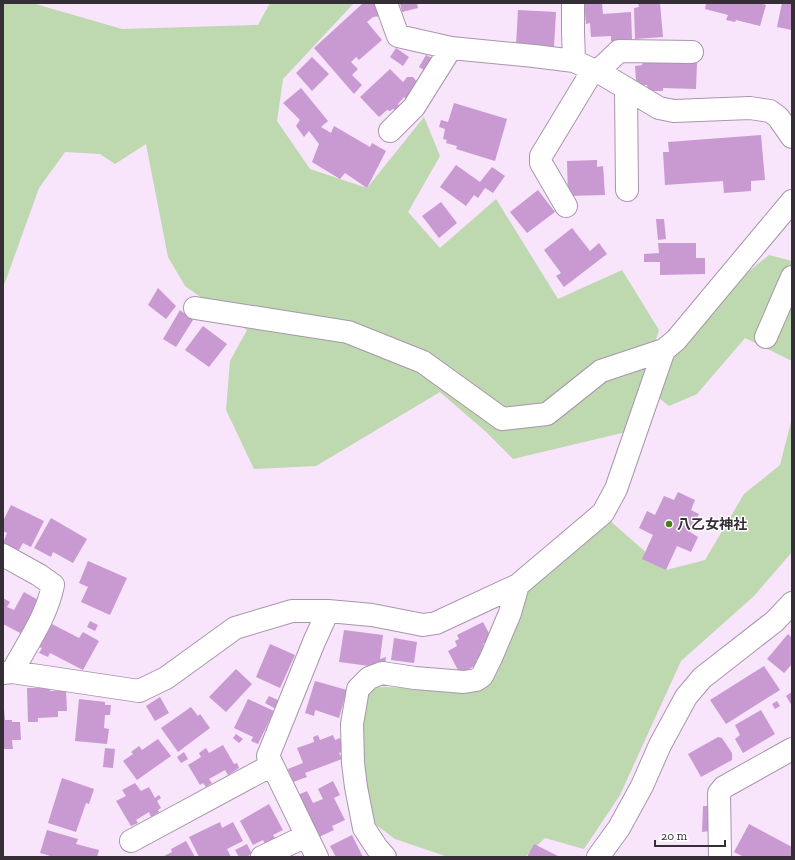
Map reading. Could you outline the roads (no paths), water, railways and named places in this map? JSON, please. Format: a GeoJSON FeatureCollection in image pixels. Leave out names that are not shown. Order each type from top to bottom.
{"type":"FeatureCollection","features":[{"type":"Feature","properties":{"kind":"street"},"geometry":{"type":"LineString","coordinates":[[386,3],[398,36],[451,48],[534,56],[588,68],[659,108],[674,111],[750,108],[770,111],[778,117],[792,137]]}},
{"type":"Feature","properties":{"kind":"street"},"geometry":{"type":"LineString","coordinates":[[573,3],[573,32],[588,68]]}},
{"type":"Feature","properties":{"kind":"street"},"geometry":{"type":"LineString","coordinates":[[390,131],[414,108],[451,48]]}},
{"type":"Feature","properties":{"kind":"street"},"geometry":{"type":"LineString","coordinates":[[566,206],[541,163],[541,156],[588,68],[619,51],[692,52]]}},
{"type":"Feature","properties":{"kind":"street"},"geometry":{"type":"LineString","coordinates":[[626,89],[627,190]]}},
{"type":"Feature","properties":{"kind":"street"},"geometry":{"type":"LineString","coordinates":[[194,308],[348,332],[423,362],[502,419],[546,414],[601,371],[664,350],[676,340],[792,201]]}},
{"type":"Feature","properties":{"kind":"street"},"geometry":{"type":"LineString","coordinates":[[766,337],[792,277]]}},
{"type":"Feature","properties":{"kind":"street"},"geometry":{"type":"LineString","coordinates":[[3,555],[39,575],[53,585],[45,611],[8,673],[139,691],[166,678],[235,628],[292,610],[328,611],[372,615],[423,625],[436,623],[518,585],[603,513],[616,489],[664,350]]}},
{"type":"Feature","properties":{"kind":"street"},"geometry":{"type":"LineString","coordinates":[[385,857],[377,848],[364,828],[356,787],[353,763],[352,724],[358,689],[369,678],[382,673],[415,678],[464,682],[476,680],[482,676],[491,658],[510,613],[518,585]]}},
{"type":"Feature","properties":{"kind":"street"},"geometry":{"type":"LineString","coordinates":[[598,857],[619,828],[642,786],[660,745],[686,697],[702,678],[775,621],[792,603]]}},
{"type":"Feature","properties":{"kind":"street"},"geometry":{"type":"LineString","coordinates":[[317,857],[268,756],[328,611]]}},
{"type":"Feature","properties":{"kind":"street"},"geometry":{"type":"LineString","coordinates":[[720,857],[719,793],[724,787],[792,748]]}},
{"type":"Feature","properties":{"kind":"street"},"geometry":{"type":"LineString","coordinates":[[131,841],[272,764]]}},
{"type":"Feature","properties":{"kind":"street"},"geometry":{"type":"LineString","coordinates":[[262,857],[306,836]]}},
{"type":"Feature","properties":{"kind":"place","name":"八乙女神社"},"geometry":{"type":"Point","coordinates":[669,524]}}]}
